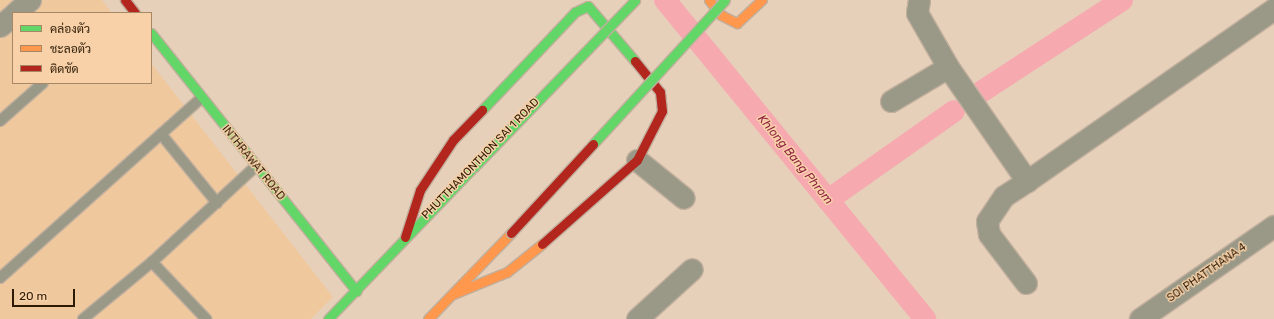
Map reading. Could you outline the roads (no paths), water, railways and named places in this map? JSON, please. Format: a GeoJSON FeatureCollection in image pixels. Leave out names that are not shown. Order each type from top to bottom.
{"type":"FeatureCollection","features":[{"type":"Feature","properties":{"kind":"main road","name":"PHUTTHAMONTHON SAI 1 ROAD"},"geometry":{"type":"LineString","coordinates":[[328,319],[635,0]]}},
{"type":"Feature","properties":{"kind":"main road"},"geometry":{"type":"LineString","coordinates":[[709,0],[721,15],[737,23],[762,0]]}},
{"type":"Feature","properties":{"kind":"main road"},"geometry":{"type":"LineString","coordinates":[[428,319],[511,233],[724,0]]}},
{"type":"Feature","properties":{"kind":"main road"},"geometry":{"type":"LineString","coordinates":[[405,238],[420,190],[449,146],[575,12],[588,6],[660,92],[662,111],[637,160],[535,252],[506,272],[453,294]]}},
{"type":"Feature","properties":{"kind":"main road","name":"INTHRAWAT ROAD"},"geometry":{"type":"LineString","coordinates":[[152,34],[201,98],[356,291]]}},
{"type":"Feature","properties":{"kind":"street"},"geometry":{"type":"LineString","coordinates":[[16,12],[30,0]]}},
{"type":"Feature","properties":{"kind":"street"},"geometry":{"type":"LineString","coordinates":[[919,0],[917,13],[948,68],[1027,180]]}},
{"type":"Feature","properties":{"kind":"street"},"geometry":{"type":"LineString","coordinates":[[1026,283],[989,234],[987,221],[1004,196],[1274,9]]}},
{"type":"Feature","properties":{"kind":"street"},"geometry":{"type":"LineString","coordinates":[[0,26],[12,16]]}},
{"type":"Feature","properties":{"kind":"street"},"geometry":{"type":"LineString","coordinates":[[891,101],[948,68]]}},
{"type":"Feature","properties":{"kind":"street"},"geometry":{"type":"LineString","coordinates":[[637,160],[684,198]]}},
{"type":"Feature","properties":{"kind":"street","name":"SOI PHATTHANA 4"},"geometry":{"type":"LineString","coordinates":[[1140,319],[1274,226]]}},
{"type":"Feature","properties":{"kind":"street"},"geometry":{"type":"LineString","coordinates":[[638,319],[692,269]]}},
{"type":"Feature","properties":{"kind":"lane"},"geometry":{"type":"LineString","coordinates":[[0,121],[42,84]]}},
{"type":"Feature","properties":{"kind":"lane"},"geometry":{"type":"LineString","coordinates":[[0,278],[201,98]]}},
{"type":"Feature","properties":{"kind":"lane"},"geometry":{"type":"LineString","coordinates":[[161,134],[217,204]]}},
{"type":"Feature","properties":{"kind":"lane"},"geometry":{"type":"LineString","coordinates":[[83,319],[152,262],[217,204],[256,166]]}},
{"type":"Feature","properties":{"kind":"lane"},"geometry":{"type":"LineString","coordinates":[[152,262],[206,319]]}},
{"type":"Feature","properties":{"kind":"waterway","name":"Khlong Bang Phrom"},"geometry":{"type":"LineString","coordinates":[[665,0],[925,319]]}},
{"type":"Feature","properties":{"kind":"waterway"},"geometry":{"type":"LineString","coordinates":[[978,94],[1122,0]]}},
{"type":"Feature","properties":{"kind":"waterway"},"geometry":{"type":"LineString","coordinates":[[828,200],[954,111]]}}]}
